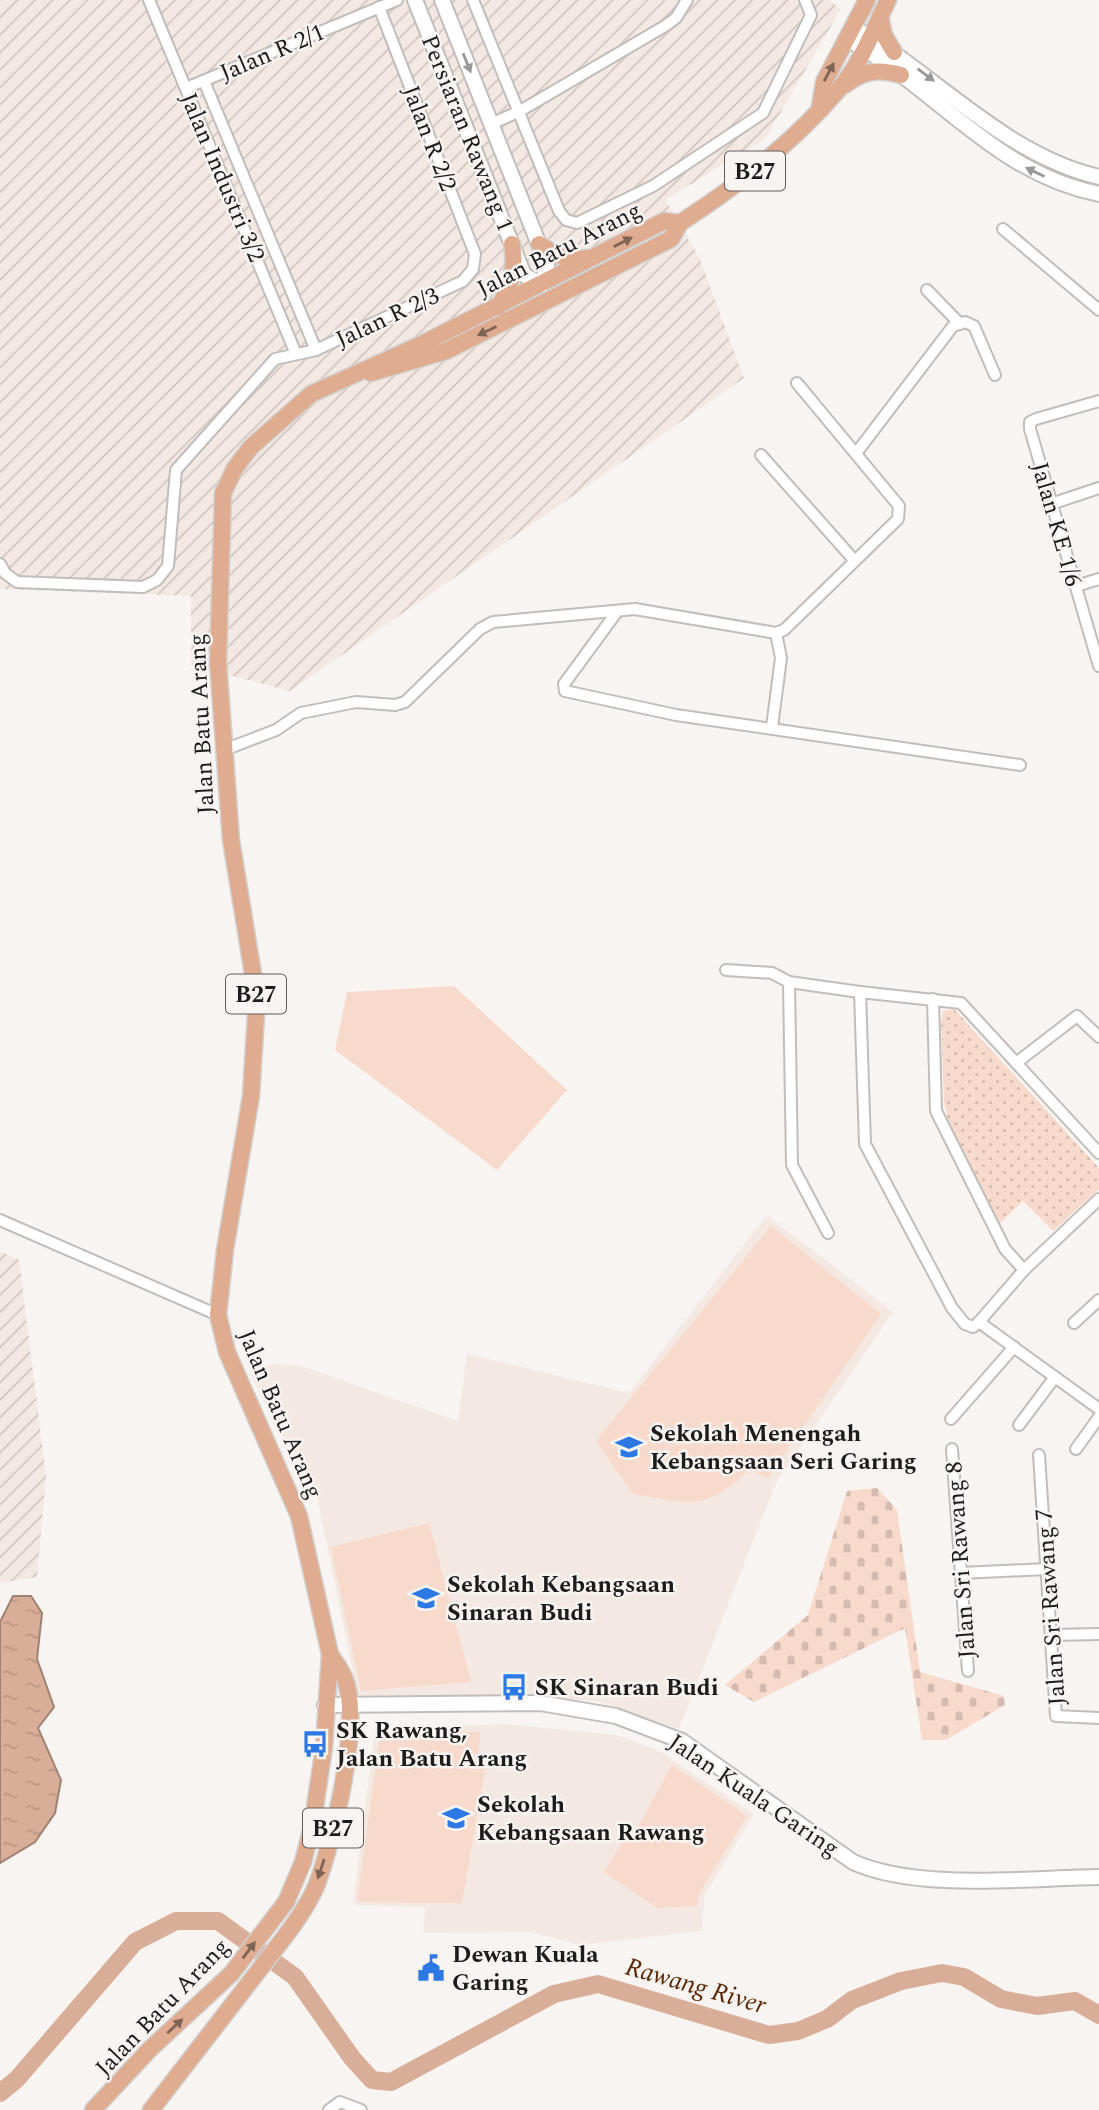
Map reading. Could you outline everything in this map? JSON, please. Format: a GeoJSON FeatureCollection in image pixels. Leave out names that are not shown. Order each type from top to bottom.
{"type":"FeatureCollection","features":[{"type":"Feature","properties":{"kind":"main road","name":"Jalan Batu Arang"},"geometry":{"type":"LineString","coordinates":[[820,107],[824,82],[867,0]]}},
{"type":"Feature","properties":{"kind":"main road","name":"Jalan Batu Arang"},"geometry":{"type":"LineString","coordinates":[[93,2110],[150,2049],[231,1974],[286,1902],[303,1862],[320,1788],[330,1654],[299,1516],[227,1352],[218,1314],[225,1250],[251,1096],[257,998],[231,840],[218,662],[223,493],[235,468],[251,447],[311,394],[498,307],[664,221],[680,223],[775,155],[840,88],[888,0]]}},
{"type":"Feature","properties":{"kind":"main road"},"geometry":{"type":"LineString","coordinates":[[880,16],[884,35],[894,52]]}},
{"type":"Feature","properties":{"kind":"main road"},"geometry":{"type":"LineString","coordinates":[[840,88],[858,74],[870,71],[901,75]]}},
{"type":"Feature","properties":{"kind":"main road"},"geometry":{"type":"LineString","coordinates":[[352,376],[377,373],[446,351],[572,291],[671,239],[680,223]]}},
{"type":"Feature","properties":{"kind":"main road"},"geometry":{"type":"LineString","coordinates":[[498,307],[507,294],[513,276],[512,244]]}},
{"type":"Feature","properties":{"kind":"main road"},"geometry":{"type":"LineString","coordinates":[[539,244],[555,255],[573,260],[593,258]]}},
{"type":"Feature","properties":{"kind":"main road"},"geometry":{"type":"LineString","coordinates":[[528,312],[541,285],[554,291],[572,291]]}},
{"type":"Feature","properties":{"kind":"main road","name":"Jalan Batu Arang"},"geometry":{"type":"LineString","coordinates":[[152,2109],[283,1939],[316,1885],[331,1838],[348,1750],[350,1706],[345,1678],[330,1654]]}},
{"type":"Feature","properties":{"kind":"street","name":"Jalan Industri 3/2"},"geometry":{"type":"LineString","coordinates":[[149,0],[296,354]]}},
{"type":"Feature","properties":{"kind":"street","name":"Jalan R 2/1"},"geometry":{"type":"LineString","coordinates":[[186,88],[397,0]]}},
{"type":"Feature","properties":{"kind":"street","name":"Persiaran Rawang 1"},"geometry":{"type":"LineString","coordinates":[[415,0],[524,275],[541,285],[547,265],[442,0]]}},
{"type":"Feature","properties":{"kind":"street"},"geometry":{"type":"LineString","coordinates":[[473,0],[559,211],[566,220],[577,223],[653,186],[763,113],[811,15],[805,0]]}},
{"type":"Feature","properties":{"kind":"street"},"geometry":{"type":"LineString","coordinates":[[491,124],[520,111],[665,26],[676,18],[687,0]]}},
{"type":"Feature","properties":{"kind":"street","name":"Jalan R 2/2"},"geometry":{"type":"LineString","coordinates":[[379,7],[475,254],[473,269]]}},
{"type":"Feature","properties":{"kind":"street"},"geometry":{"type":"LineString","coordinates":[[850,33],[894,52],[1010,138],[1049,160],[1099,177]]}},
{"type":"Feature","properties":{"kind":"street"},"geometry":{"type":"LineString","coordinates":[[866,42],[901,75],[1000,154],[1034,173],[1073,189],[1099,194]]}},
{"type":"Feature","properties":{"kind":"street"},"geometry":{"type":"LineString","coordinates":[[204,81],[316,350]]}},
{"type":"Feature","properties":{"kind":"street"},"geometry":{"type":"LineString","coordinates":[[1003,229],[1099,310]]}},
{"type":"Feature","properties":{"kind":"street","name":"Jalan R 2/3"},"geometry":{"type":"LineString","coordinates":[[0,564],[5,573],[17,582],[143,587],[157,580],[168,566],[176,470],[275,359],[316,350],[463,281],[473,269]]}},
{"type":"Feature","properties":{"kind":"street"},"geometry":{"type":"LineString","coordinates":[[927,290],[960,324]]}},
{"type":"Feature","properties":{"kind":"street"},"geometry":{"type":"LineString","coordinates":[[856,452],[953,326],[965,322],[974,326],[995,375]]}},
{"type":"Feature","properties":{"kind":"street"},"geometry":{"type":"LineString","coordinates":[[224,751],[276,730],[301,713],[356,702],[395,705],[405,702],[480,629],[493,622],[616,613],[635,609],[776,633],[784,630],[898,519],[900,513],[899,506],[797,383]]}},
{"type":"Feature","properties":{"kind":"street","name":"Jalan KE 1/6"},"geometry":{"type":"LineString","coordinates":[[1099,401],[1030,422],[1051,504],[1099,666]]}},
{"type":"Feature","properties":{"kind":"street"},"geometry":{"type":"LineString","coordinates":[[761,455],[854,560]]}},
{"type":"Feature","properties":{"kind":"street"},"geometry":{"type":"LineString","coordinates":[[1051,504],[1099,488]]}},
{"type":"Feature","properties":{"kind":"street"},"geometry":{"type":"LineString","coordinates":[[1076,586],[1099,579]]}},
{"type":"Feature","properties":{"kind":"street"},"geometry":{"type":"LineString","coordinates":[[616,613],[564,684],[565,691],[676,715],[1020,765]]}},
{"type":"Feature","properties":{"kind":"street"},"geometry":{"type":"LineString","coordinates":[[772,727],[781,658],[776,633]]}},
{"type":"Feature","properties":{"kind":"street"},"geometry":{"type":"LineString","coordinates":[[726,970],[772,973],[789,982],[961,1003],[1099,1153]]}},
{"type":"Feature","properties":{"kind":"street"},"geometry":{"type":"LineString","coordinates":[[789,982],[792,1165],[828,1233]]}},
{"type":"Feature","properties":{"kind":"street"},"geometry":{"type":"LineString","coordinates":[[860,992],[865,1144],[961,1319],[968,1327],[979,1322],[1024,1270],[1099,1199]]}},
{"type":"Feature","properties":{"kind":"street"},"geometry":{"type":"LineString","coordinates":[[933,999],[936,1111],[1005,1249],[1024,1270]]}},
{"type":"Feature","properties":{"kind":"street"},"geometry":{"type":"LineString","coordinates":[[1016,1063],[1077,1016],[1099,1037]]}},
{"type":"Feature","properties":{"kind":"street"},"geometry":{"type":"LineString","coordinates":[[0,1220],[218,1314]]}},
{"type":"Feature","properties":{"kind":"street"},"geometry":{"type":"LineString","coordinates":[[1074,1323],[1099,1300]]}},
{"type":"Feature","properties":{"kind":"street"},"geometry":{"type":"LineString","coordinates":[[979,1322],[1099,1409]]}},
{"type":"Feature","properties":{"kind":"street"},"geometry":{"type":"LineString","coordinates":[[951,1419],[1014,1347]]}},
{"type":"Feature","properties":{"kind":"street"},"geometry":{"type":"LineString","coordinates":[[1019,1425],[1055,1377]]}},
{"type":"Feature","properties":{"kind":"street"},"geometry":{"type":"LineString","coordinates":[[1076,1448],[1099,1418]]}},
{"type":"Feature","properties":{"kind":"street","name":"Jalan Sri Rawang 8"},"geometry":{"type":"LineString","coordinates":[[952,1449],[968,1671]]}},
{"type":"Feature","properties":{"kind":"street","name":"Jalan Sri Rawang 7"},"geometry":{"type":"LineString","coordinates":[[1040,1455],[1056,1716],[1099,1718]]}},
{"type":"Feature","properties":{"kind":"street"},"geometry":{"type":"LineString","coordinates":[[961,1573],[1047,1569]]}},
{"type":"Feature","properties":{"kind":"street"},"geometry":{"type":"LineString","coordinates":[[1051,1635],[1099,1634]]}},
{"type":"Feature","properties":{"kind":"street","name":"Jalan Kuala Garing"},"geometry":{"type":"LineString","coordinates":[[326,1705],[520,1703],[585,1709],[616,1716],[682,1741],[853,1862],[883,1873],[931,1879],[1099,1877]]}},
{"type":"Feature","properties":{"kind":"street"},"geometry":{"type":"LineString","coordinates":[[329,2110],[340,2102],[361,2110]]}},
{"type":"Feature","properties":{"kind":"shaded area"},"geometry":{"type":"Polygon","coordinates":[[[0,0],[829,0],[841,9],[765,139],[665,200],[699,257],[744,378],[290,691],[191,665],[191,596],[0,589],[0,0]]]}},
{"type":"Feature","properties":{"kind":"shaded area","name":"Sekolah Menengah Kebangsaan Seri Garing"},"geometry":{"type":"Polygon","coordinates":[[[767,1215],[893,1312],[776,1483],[679,1729],[596,1701],[508,1696],[358,1697],[318,1501],[250,1374],[272,1364],[301,1366],[458,1421],[467,1354],[629,1393],[767,1215]]]}},
{"type":"Feature","properties":{"kind":"shaded area"},"geometry":{"type":"Polygon","coordinates":[[[0,1251],[19,1260],[46,1476],[37,1577],[0,1583],[0,1251]]]}},
{"type":"Feature","properties":{"kind":"shaded area"},"geometry":{"type":"Polygon","coordinates":[[[506,1724],[616,1735],[660,1751],[754,1814],[704,1896],[702,1931],[580,1945],[530,1932],[423,1933],[425,1907],[353,1905],[375,1729],[506,1724]]]}},
{"type":"Feature","properties":{"kind":"green space"},"geometry":{"type":"Polygon","coordinates":[[[454,986],[567,1090],[497,1170],[335,1050],[347,992],[454,986]]]}},
{"type":"Feature","properties":{"kind":"green space"},"geometry":{"type":"Polygon","coordinates":[[[954,1009],[1099,1168],[1099,1189],[1053,1231],[1023,1201],[999,1224],[948,1120],[944,1102],[941,1021],[943,1011],[954,1009]]]}},
{"type":"Feature","properties":{"kind":"green space"},"geometry":{"type":"Polygon","coordinates":[[[771,1226],[881,1314],[768,1478],[749,1470],[720,1493],[695,1501],[683,1502],[633,1494],[596,1441],[771,1226]]]}},
{"type":"Feature","properties":{"kind":"green space"},"geometry":{"type":"Polygon","coordinates":[[[877,1488],[897,1510],[920,1672],[1004,1696],[1005,1705],[946,1740],[922,1740],[905,1628],[754,1702],[725,1685],[808,1615],[847,1491],[877,1488]]]}},
{"type":"Feature","properties":{"kind":"green space"},"geometry":{"type":"Polygon","coordinates":[[[429,1523],[471,1682],[361,1691],[331,1547],[429,1523]]]}},
{"type":"Feature","properties":{"kind":"green space"},"geometry":{"type":"Polygon","coordinates":[[[480,1732],[478,1763],[486,1764],[462,1903],[357,1902],[380,1733],[480,1732]]]}},
{"type":"Feature","properties":{"kind":"green space"},"geometry":{"type":"Polygon","coordinates":[[[672,1765],[747,1816],[700,1892],[697,1906],[657,1908],[604,1872],[625,1838],[631,1840],[672,1765]]]}},
{"type":"Feature","properties":{"kind":"water"},"geometry":{"type":"Polygon","coordinates":[[[13,1596],[31,1596],[42,1613],[37,1659],[54,1707],[38,1728],[61,1780],[55,1813],[35,1842],[0,1863],[0,1622],[13,1596]]]}},
{"type":"Feature","properties":{"kind":"waterway","name":"Rawang River"},"geometry":{"type":"LineString","coordinates":[[0,2093],[17,2079],[135,1942],[176,1921],[218,1921],[295,1977],[352,2058],[372,2080],[391,2082],[554,1994],[598,1984],[769,2035],[798,2031],[827,2019],[852,2000],[901,1981],[942,1973],[964,1977],[1001,1999],[1037,2006],[1075,2001],[1099,2015]]}},
{"type":"Feature","properties":{"kind":"place","name":"Sekolah Menengah Kebangsaan Seri Garing"},"geometry":{"type":"Point","coordinates":[629,1447]}},
{"type":"Feature","properties":{"kind":"place","name":"Sekolah Kebangsaan Sinaran Budi"},"geometry":{"type":"Point","coordinates":[426,1598]}},
{"type":"Feature","properties":{"kind":"place","name":"SK Sinaran Budi"},"geometry":{"type":"Point","coordinates":[514,1687]}},
{"type":"Feature","properties":{"kind":"place","name":"SK Rawang, Jalan Batu Arang"},"geometry":{"type":"Point","coordinates":[315,1744]}},
{"type":"Feature","properties":{"kind":"place","name":"Sekolah Kebangsaan Rawang"},"geometry":{"type":"Point","coordinates":[456,1818]}},
{"type":"Feature","properties":{"kind":"place","name":"Dewan Kuala Garing"},"geometry":{"type":"Point","coordinates":[431,1968]}}]}
